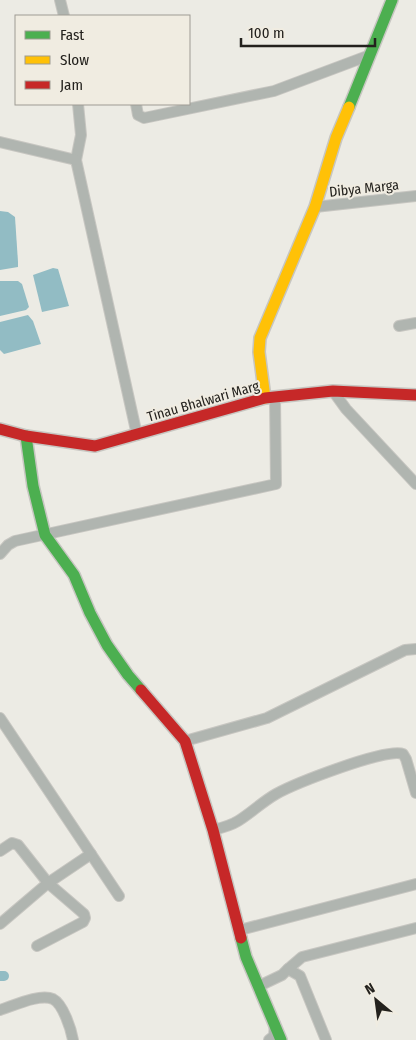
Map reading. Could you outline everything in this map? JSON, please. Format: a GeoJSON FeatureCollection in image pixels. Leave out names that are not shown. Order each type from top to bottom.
{"type":"FeatureCollection","features":[{"type":"Feature","properties":{"kind":"street"},"geometry":{"type":"LineString","coordinates":[[60,0],[64,15]]}},
{"type":"Feature","properties":{"kind":"street"},"geometry":{"type":"LineString","coordinates":[[0,554],[8,545],[15,541],[276,484],[270,398],[259,352],[260,338],[315,207],[336,138],[392,0]]}},
{"type":"Feature","properties":{"kind":"street"},"geometry":{"type":"LineString","coordinates":[[136,105],[138,115],[144,118],[274,91],[370,55]]}},
{"type":"Feature","properties":{"kind":"street"},"geometry":{"type":"LineString","coordinates":[[78,105],[82,136],[76,160],[137,436]]}},
{"type":"Feature","properties":{"kind":"street"},"geometry":{"type":"LineString","coordinates":[[0,142],[76,160]]}},
{"type":"Feature","properties":{"kind":"street","name":"Dibya Marga"},"geometry":{"type":"LineString","coordinates":[[315,207],[416,196]]}},
{"type":"Feature","properties":{"kind":"street"},"geometry":{"type":"LineString","coordinates":[[398,326],[416,323]]}},
{"type":"Feature","properties":{"kind":"street"},"geometry":{"type":"LineString","coordinates":[[333,391],[346,408],[416,484]]}},
{"type":"Feature","properties":{"kind":"street","name":"Tinau Bhalwari Marg"},"geometry":{"type":"LineString","coordinates":[[0,429],[26,436],[95,446],[270,398],[333,391],[416,394]]}},
{"type":"Feature","properties":{"kind":"street"},"geometry":{"type":"LineString","coordinates":[[26,436],[33,486],[45,535],[74,575],[90,613],[107,645],[128,675],[185,741],[213,830],[246,957],[275,1023],[280,1040]]}},
{"type":"Feature","properties":{"kind":"street"},"geometry":{"type":"LineString","coordinates":[[185,741],[267,718],[405,650],[416,649]]}},
{"type":"Feature","properties":{"kind":"street"},"geometry":{"type":"LineString","coordinates":[[0,718],[119,896]]}},
{"type":"Feature","properties":{"kind":"street"},"geometry":{"type":"LineString","coordinates":[[213,830],[238,821],[257,806],[295,784],[366,760],[397,752],[403,754],[406,759],[416,793]]}},
{"type":"Feature","properties":{"kind":"street"},"geometry":{"type":"LineString","coordinates":[[0,851],[12,843],[16,843],[48,882],[84,914],[85,920],[37,946]]}},
{"type":"Feature","properties":{"kind":"street"},"geometry":{"type":"LineString","coordinates":[[0,924],[48,882],[91,854]]}},
{"type":"Feature","properties":{"kind":"street"},"geometry":{"type":"LineString","coordinates":[[240,930],[416,884]]}},
{"type":"Feature","properties":{"kind":"street"},"geometry":{"type":"LineString","coordinates":[[259,986],[282,976],[302,956],[416,928]]}},
{"type":"Feature","properties":{"kind":"street"},"geometry":{"type":"LineString","coordinates":[[288,969],[300,976],[326,1040]]}},
{"type":"Feature","properties":{"kind":"street"},"geometry":{"type":"LineString","coordinates":[[0,1010],[33,999],[50,998],[64,1012],[74,1040]]}},
{"type":"Feature","properties":{"kind":"street"},"geometry":{"type":"LineString","coordinates":[[269,1040],[274,1036],[275,1023]]}},
{"type":"Feature","properties":{"kind":"water"},"geometry":{"type":"Polygon","coordinates":[[[0,211],[8,212],[15,217],[18,267],[0,270],[0,211]]]}},
{"type":"Feature","properties":{"kind":"water"},"geometry":{"type":"Polygon","coordinates":[[[53,268],[58,269],[69,306],[42,312],[33,275],[53,268]]]}},
{"type":"Feature","properties":{"kind":"water"},"geometry":{"type":"Polygon","coordinates":[[[0,281],[18,281],[22,284],[29,307],[26,310],[0,316],[0,281]]]}},
{"type":"Feature","properties":{"kind":"water"},"geometry":{"type":"Polygon","coordinates":[[[28,315],[33,321],[41,344],[4,354],[0,350],[0,322],[28,315]]]}},
{"type":"Feature","properties":{"kind":"traffic: fast"},"geometry":{"type":"LineString","coordinates":[[349,107],[392,0]]}},
{"type":"Feature","properties":{"kind":"traffic: fast"},"geometry":{"type":"LineString","coordinates":[[26,436],[33,486],[45,535],[74,575],[90,613],[107,645],[141,690]]}},
{"type":"Feature","properties":{"kind":"traffic: fast"},"geometry":{"type":"LineString","coordinates":[[241,938],[246,957],[281,1040]]}},
{"type":"Feature","properties":{"kind":"traffic: slow"},"geometry":{"type":"LineString","coordinates":[[265,398],[259,352],[260,338],[315,207],[336,138],[349,107]]}},
{"type":"Feature","properties":{"kind":"traffic: jam"},"geometry":{"type":"LineString","coordinates":[[0,429],[26,436],[95,446],[265,398],[333,391],[416,395]]}},
{"type":"Feature","properties":{"kind":"traffic: jam"},"geometry":{"type":"LineString","coordinates":[[141,690],[185,741],[213,830],[241,938]]}}]}
